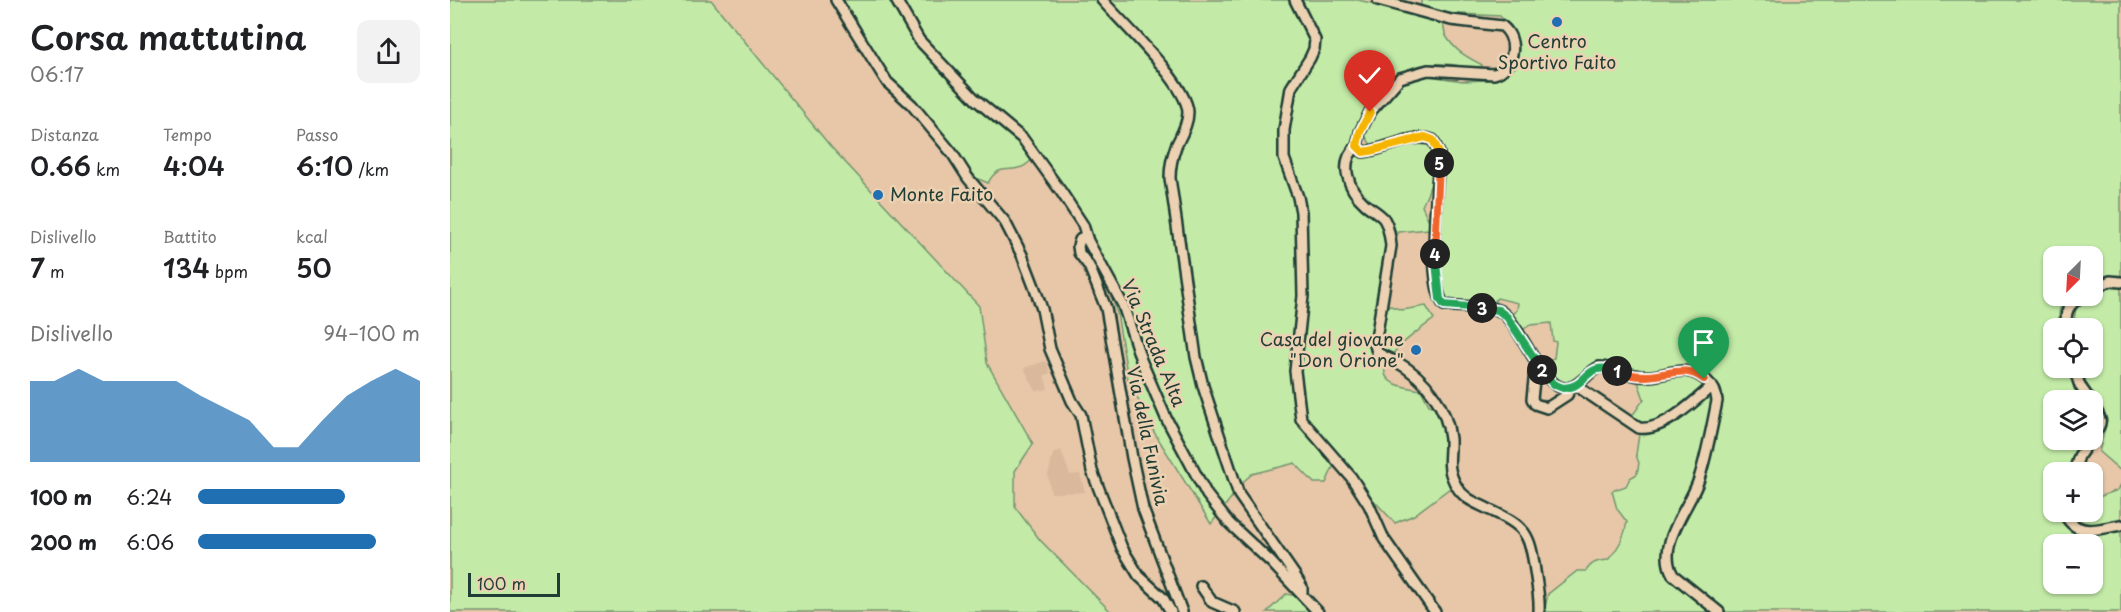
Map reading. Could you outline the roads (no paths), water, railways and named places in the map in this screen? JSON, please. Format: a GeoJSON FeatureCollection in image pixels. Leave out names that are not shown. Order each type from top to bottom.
{"type":"FeatureCollection","features":[{"type":"Feature","properties":{"kind":"street"},"geometry":{"type":"LineString","coordinates":[[836,0],[887,82],[930,125],[1011,232],[1042,309],[1050,349],[1072,401],[1081,415],[1092,471],[1122,548],[1139,576],[1163,598],[1171,612]]}},
{"type":"Feature","properties":{"kind":"street","name":"Via Strada Alta"},"geometry":{"type":"LineString","coordinates":[[896,0],[919,40],[951,76],[1030,147],[1083,225],[1085,235],[1123,305],[1141,360],[1166,418],[1207,495],[1229,523],[1271,562],[1318,612]]}},
{"type":"Feature","properties":{"kind":"street"},"geometry":{"type":"LineString","coordinates":[[1102,0],[1130,28],[1171,78],[1187,104],[1186,123],[1170,165],[1170,178],[1196,357],[1239,495],[1294,574],[1302,587],[1302,596]]}},
{"type":"Feature","properties":{"kind":"street"},"geometry":{"type":"LineString","coordinates":[[1295,0],[1315,40],[1310,58],[1291,88],[1284,130],[1284,158],[1301,212],[1303,296],[1294,372],[1301,419],[1351,477],[1369,505],[1384,539],[1435,612]]}},
{"type":"Feature","properties":{"kind":"street"},"geometry":{"type":"LineString","coordinates":[[1378,0],[1451,20],[1502,26],[1508,30],[1511,37],[1513,53],[1507,67],[1500,72],[1494,74],[1428,70],[1400,78],[1370,112],[1360,132],[1357,146],[1349,152],[1345,163],[1347,175],[1363,202],[1383,217],[1390,232],[1390,246],[1375,345],[1377,352],[1398,363],[1423,381],[1436,398],[1447,423],[1450,441],[1448,460],[1450,474],[1463,495],[1472,502],[1518,525],[1527,535],[1531,544],[1539,612]]}},
{"type":"Feature","properties":{"kind":"street"},"geometry":{"type":"LineString","coordinates":[[1357,146],[1363,152],[1425,137],[1433,140],[1439,153],[1434,260],[1440,299],[1444,305],[1498,310],[1511,322],[1553,384],[1563,388],[1573,386],[1640,428],[1647,429],[1656,427],[1691,404],[1712,386]]}},
{"type":"Feature","properties":{"kind":"street","name":"Via della Funivia"},"geometry":{"type":"LineString","coordinates":[[1085,235],[1080,240],[1079,253],[1089,266],[1106,308],[1143,509],[1182,612]]}},
{"type":"Feature","properties":{"kind":"street"},"geometry":{"type":"LineString","coordinates":[[2103,284],[2110,281],[2121,282]]}},
{"type":"Feature","properties":{"kind":"street"},"geometry":{"type":"LineString","coordinates":[[1536,361],[1532,399],[1535,404],[1547,408],[1566,395],[1573,386],[1593,370],[1605,367],[1642,376],[1688,371],[1697,374],[1712,386],[1716,392],[1717,401],[1699,479],[1671,535],[1669,557],[1672,575],[1719,612]]}},
{"type":"Feature","properties":{"kind":"street"},"geometry":{"type":"LineString","coordinates":[[2072,522],[2084,529],[2099,531],[2121,525]]}},
{"type":"Feature","properties":{"kind":"street"},"geometry":{"type":"LineString","coordinates":[[1202,586],[1212,602],[1235,612]]}},
{"type":"Feature","properties":{"kind":"place","name":"Centro Sportivo Faito"},"geometry":{"type":"Point","coordinates":[1557,22]}},
{"type":"Feature","properties":{"kind":"place","name":"Monte Faito"},"geometry":{"type":"Point","coordinates":[878,195]}},
{"type":"Feature","properties":{"kind":"place","name":"Casa del giovane \"Don Orione\""},"geometry":{"type":"Point","coordinates":[1416,350]}}]}
